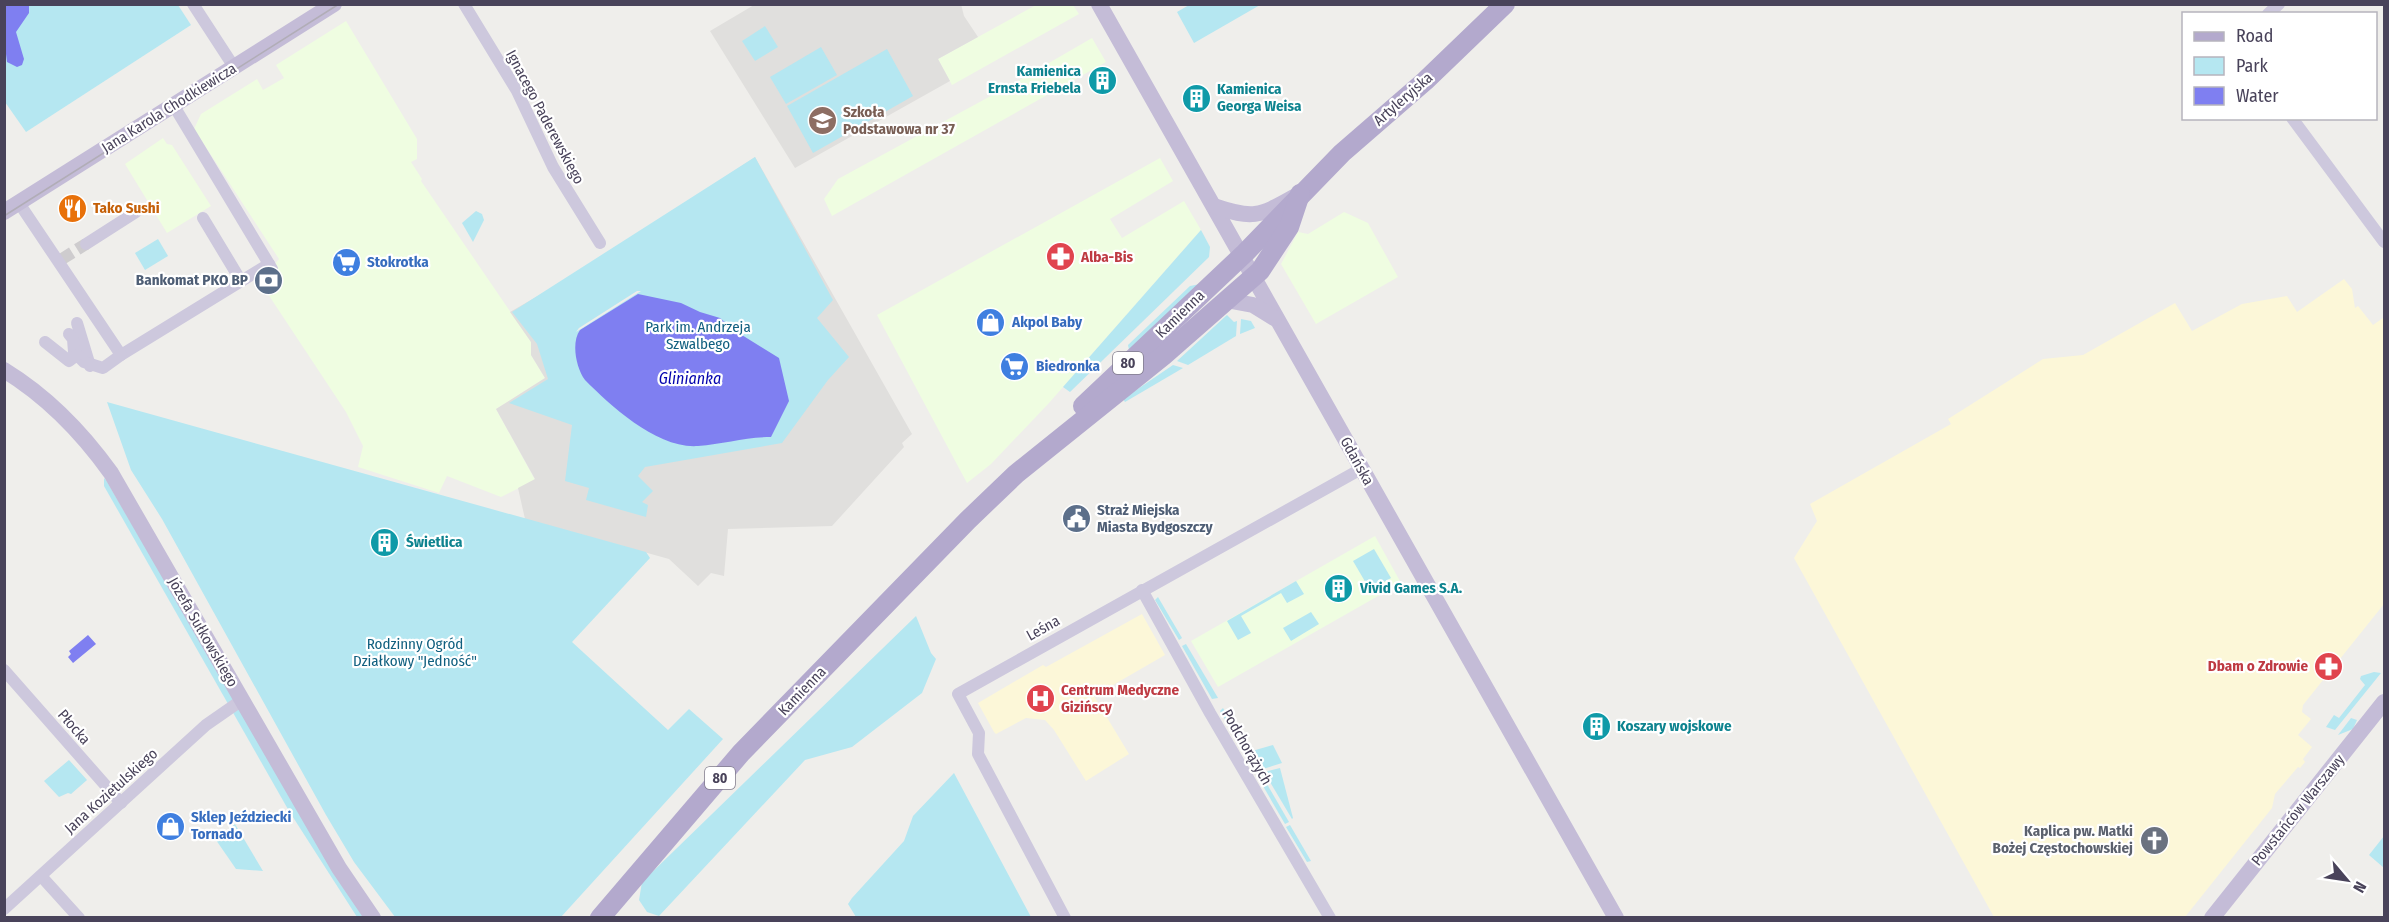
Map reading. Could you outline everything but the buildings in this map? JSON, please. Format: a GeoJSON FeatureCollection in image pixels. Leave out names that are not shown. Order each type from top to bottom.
{"type":"FeatureCollection","features":[{"type":"Feature","properties":{"kind":"main road","name":"Jana Karola Chodkiewicza"},"geometry":{"type":"LineString","coordinates":[[12,208],[334,4]]}},
{"type":"Feature","properties":{"kind":"main road","name":"Gdańska"},"geometry":{"type":"LineString","coordinates":[[1100,4],[1616,918]]}},
{"type":"Feature","properties":{"kind":"main road","name":"Artyleryjska"},"geometry":{"type":"LineString","coordinates":[[1243,255],[1342,153],[1425,81],[1505,4]]}},
{"type":"Feature","properties":{"kind":"main road"},"geometry":{"type":"LineString","coordinates":[[1214,206],[1238,213],[1260,214],[1300,194]]}},
{"type":"Feature","properties":{"kind":"main road","name":"Artyleryjska"},"geometry":{"type":"LineString","coordinates":[[1255,276],[1272,255],[1288,227],[1300,194]]}},
{"type":"Feature","properties":{"kind":"main road","name":"Kamienna"},"geometry":{"type":"LineString","coordinates":[[600,918],[741,753],[919,569],[1101,388],[1243,255]]}},
{"type":"Feature","properties":{"kind":"main road","name":"Kamienna"},"geometry":{"type":"LineString","coordinates":[[1016,474],[1163,356],[1255,276]]}},
{"type":"Feature","properties":{"kind":"main road"},"geometry":{"type":"LineString","coordinates":[[1226,300],[1248,303],[1277,320]]}},
{"type":"Feature","properties":{"kind":"main road","name":"Józefa Sułkowskiego"},"geometry":{"type":"LineString","coordinates":[[4,370],[41,395],[70,422],[111,472],[339,868],[373,918]]}},
{"type":"Feature","properties":{"kind":"main road","name":"Powstańców Warszawy"},"geometry":{"type":"LineString","coordinates":[[2212,918],[2385,702]]}},
{"type":"Feature","properties":{"kind":"street"},"geometry":{"type":"LineString","coordinates":[[193,4],[234,67]]}},
{"type":"Feature","properties":{"kind":"street","name":"Ignacego Paderewskiego"},"geometry":{"type":"LineString","coordinates":[[464,4],[517,91],[550,161],[600,243]]}},
{"type":"Feature","properties":{"kind":"street"},"geometry":{"type":"LineString","coordinates":[[69,334],[74,339],[74,352],[77,355],[90,366],[103,368],[241,281],[271,267],[174,106]]}},
{"type":"Feature","properties":{"kind":"street"},"geometry":{"type":"LineString","coordinates":[[2294,120],[2385,242]]}},
{"type":"Feature","properties":{"kind":"street"},"geometry":{"type":"LineString","coordinates":[[12,208],[60,260],[122,356]]}},
{"type":"Feature","properties":{"kind":"street"},"geometry":{"type":"LineString","coordinates":[[86,244],[135,212]]}},
{"type":"Feature","properties":{"kind":"street"},"geometry":{"type":"LineString","coordinates":[[203,218],[241,281]]}},
{"type":"Feature","properties":{"kind":"street"},"geometry":{"type":"LineString","coordinates":[[77,323],[90,366]]}},
{"type":"Feature","properties":{"kind":"street"},"geometry":{"type":"LineString","coordinates":[[45,342],[69,361],[77,355]]}},
{"type":"Feature","properties":{"kind":"street","name":"Leśna"},"geometry":{"type":"LineString","coordinates":[[1065,918],[978,754],[979,733],[958,694],[1361,469]]}},
{"type":"Feature","properties":{"kind":"street","name":"Podchorążych"},"geometry":{"type":"LineString","coordinates":[[1142,590],[1210,713],[1330,918]]}},
{"type":"Feature","properties":{"kind":"street","name":"Płocka"},"geometry":{"type":"LineString","coordinates":[[4,670],[121,803]]}},
{"type":"Feature","properties":{"kind":"street","name":"Jana Kozietulskiego"},"geometry":{"type":"LineString","coordinates":[[4,909],[206,725],[242,700]]}},
{"type":"Feature","properties":{"kind":"street"},"geometry":{"type":"LineString","coordinates":[[41,876],[79,918]]}},
{"type":"Feature","properties":{"kind":"street"},"geometry":{"type":"LineString","coordinates":[[4,890],[14,900]]}},
{"type":"Feature","properties":{"kind":"shaded area","name":"Szkoła Podstawowa nr 37"},"geometry":{"type":"Polygon","coordinates":[[[961,4],[964,16],[978,37],[938,59],[950,81],[795,168],[710,31],[754,5],[961,4]]]}},
{"type":"Feature","properties":{"kind":"shaded area"},"geometry":{"type":"Polygon","coordinates":[[[1036,5],[1073,5],[1079,14],[952,85],[938,59],[1036,5]]]}},
{"type":"Feature","properties":{"kind":"shaded area"},"geometry":{"type":"Polygon","coordinates":[[[346,21],[417,139],[417,159],[411,162],[422,179],[421,181],[531,342],[531,355],[545,378],[496,409],[535,480],[501,497],[447,476],[439,493],[358,467],[363,446],[346,412],[260,282],[279,259],[194,129],[201,114],[257,79],[263,90],[284,78],[276,65],[346,21]]]}},
{"type":"Feature","properties":{"kind":"shaded area"},"geometry":{"type":"Polygon","coordinates":[[[1092,38],[1106,62],[832,216],[824,199],[838,179],[1092,38]]]}},
{"type":"Feature","properties":{"kind":"shaded area"},"geometry":{"type":"Polygon","coordinates":[[[163,138],[167,144],[172,145],[211,206],[167,233],[125,164],[163,138]]]}},
{"type":"Feature","properties":{"kind":"shaded area","name":"Park im. Andrzeja Szwalbego"},"geometry":{"type":"Polygon","coordinates":[[[755,157],[912,434],[902,443],[904,447],[832,526],[728,529],[724,576],[711,573],[698,586],[669,559],[525,519],[518,488],[535,479],[496,409],[545,378],[531,355],[531,342],[510,312],[595,263],[755,157]]]}},
{"type":"Feature","properties":{"kind":"shaded area"},"geometry":{"type":"Polygon","coordinates":[[[1160,158],[1173,181],[1110,219],[1122,238],[1184,201],[1201,230],[1049,403],[991,464],[967,483],[877,315],[1160,158]]]}},
{"type":"Feature","properties":{"kind":"shaded area"},"geometry":{"type":"Polygon","coordinates":[[[1344,212],[1368,223],[1398,277],[1316,324],[1281,264],[1298,232],[1308,234],[1344,212]]]}},
{"type":"Feature","properties":{"kind":"shaded area"},"geometry":{"type":"Polygon","coordinates":[[[2344,279],[2352,289],[2355,308],[2358,306],[2373,325],[2383,318],[2384,320],[2384,604],[2303,705],[2302,712],[2311,719],[2298,735],[2312,747],[2303,759],[2305,762],[2275,794],[2272,808],[2185,917],[1994,917],[1794,558],[1817,521],[1810,504],[1951,424],[1948,419],[2043,359],[2083,355],[2175,303],[2192,331],[2242,304],[2287,296],[2297,312],[2344,279]]]}},
{"type":"Feature","properties":{"kind":"shaded area","name":"Vivid Games S.A."},"geometry":{"type":"Polygon","coordinates":[[[1375,536],[1401,583],[1218,687],[1191,641],[1375,536]]]}},
{"type":"Feature","properties":{"kind":"shaded area","name":"Centrum Medyczne Gizińscy"},"geometry":{"type":"Polygon","coordinates":[[[1142,614],[1165,655],[1094,696],[1129,754],[1086,781],[1054,730],[1045,720],[1026,718],[996,734],[994,732],[978,703],[1043,665],[1046,667],[1142,614]]]}},
{"type":"Feature","properties":{"kind":"green space"},"geometry":{"type":"Polygon","coordinates":[[[5,5],[178,5],[191,25],[26,132],[5,102],[5,5]]]}},
{"type":"Feature","properties":{"kind":"green space"},"geometry":{"type":"Polygon","coordinates":[[[1189,5],[1260,5],[1194,43],[1177,12],[1189,5]]]}},
{"type":"Feature","properties":{"kind":"green space"},"geometry":{"type":"Polygon","coordinates":[[[765,26],[778,47],[755,61],[742,41],[765,26]]]}},
{"type":"Feature","properties":{"kind":"green space"},"geometry":{"type":"Polygon","coordinates":[[[821,47],[837,75],[786,104],[770,77],[821,47]]]}},
{"type":"Feature","properties":{"kind":"green space"},"geometry":{"type":"Polygon","coordinates":[[[887,49],[913,96],[813,153],[787,106],[887,49]]]}},
{"type":"Feature","properties":{"kind":"green space","name":"Park im. Andrzeja Szwalbego"},"geometry":{"type":"Polygon","coordinates":[[[755,157],[833,300],[817,318],[849,357],[828,380],[782,443],[645,467],[638,476],[653,491],[642,502],[648,505],[646,517],[586,500],[589,488],[565,481],[572,425],[509,403],[548,379],[537,344],[512,312],[755,157]]]}},
{"type":"Feature","properties":{"kind":"green space"},"geometry":{"type":"Polygon","coordinates":[[[476,211],[482,214],[484,220],[473,242],[462,223],[476,211]]]}},
{"type":"Feature","properties":{"kind":"green space"},"geometry":{"type":"Polygon","coordinates":[[[1201,230],[1210,247],[1209,257],[1070,392],[1063,387],[1201,230]]]}},
{"type":"Feature","properties":{"kind":"green space"},"geometry":{"type":"Polygon","coordinates":[[[158,239],[168,256],[145,270],[135,253],[158,239]]]}},
{"type":"Feature","properties":{"kind":"green space"},"geometry":{"type":"Polygon","coordinates":[[[1200,284],[1129,350],[1128,345],[1190,286],[1200,284]]]}},
{"type":"Feature","properties":{"kind":"green space"},"geometry":{"type":"Polygon","coordinates":[[[1227,315],[1234,322],[1237,321],[1236,336],[1188,365],[1177,361],[1227,315]]]}},
{"type":"Feature","properties":{"kind":"green space"},"geometry":{"type":"Polygon","coordinates":[[[1241,319],[1251,321],[1255,328],[1240,334],[1241,319]]]}},
{"type":"Feature","properties":{"kind":"green space"},"geometry":{"type":"Polygon","coordinates":[[[1173,365],[1183,368],[1125,402],[1123,399],[1173,365]]]}},
{"type":"Feature","properties":{"kind":"green space","name":"Rodzinny Ogród Działkowy \"Jedność\""},"geometry":{"type":"Polygon","coordinates":[[[107,402],[646,552],[650,558],[572,642],[668,730],[689,709],[723,739],[561,917],[395,917],[354,862],[326,815],[162,519],[131,470],[107,402]]]}},
{"type":"Feature","properties":{"kind":"green space"},"geometry":{"type":"Polygon","coordinates":[[[104,478],[363,917],[357,917],[289,811],[104,486],[104,478]]]}},
{"type":"Feature","properties":{"kind":"green space"},"geometry":{"type":"Polygon","coordinates":[[[1374,549],[1391,578],[1370,590],[1353,561],[1374,549]]]}},
{"type":"Feature","properties":{"kind":"green space"},"geometry":{"type":"Polygon","coordinates":[[[1296,581],[1304,594],[1287,603],[1281,593],[1241,616],[1251,633],[1238,640],[1227,621],[1296,581]]]}},
{"type":"Feature","properties":{"kind":"green space"},"geometry":{"type":"Polygon","coordinates":[[[1158,597],[1182,638],[1179,640],[1155,600],[1158,597]]]}},
{"type":"Feature","properties":{"kind":"green space"},"geometry":{"type":"Polygon","coordinates":[[[1311,612],[1319,624],[1291,641],[1283,628],[1311,612]]]}},
{"type":"Feature","properties":{"kind":"green space"},"geometry":{"type":"Polygon","coordinates":[[[916,616],[931,653],[936,659],[922,693],[852,747],[805,760],[659,916],[647,912],[639,900],[642,882],[916,616]]]}},
{"type":"Feature","properties":{"kind":"green space"},"geometry":{"type":"Polygon","coordinates":[[[1186,644],[1218,698],[1212,699],[1182,646],[1186,644]]]}},
{"type":"Feature","properties":{"kind":"green space"},"geometry":{"type":"Polygon","coordinates":[[[2374,672],[2381,673],[2335,730],[2326,727],[2334,715],[2339,718],[2365,685],[2360,679],[2361,676],[2374,672]]]}},
{"type":"Feature","properties":{"kind":"green space"},"geometry":{"type":"Polygon","coordinates":[[[1223,708],[1247,749],[1243,750],[1220,711],[1223,708]]]}},
{"type":"Feature","properties":{"kind":"green space"},"geometry":{"type":"Polygon","coordinates":[[[2351,718],[2357,720],[2353,729],[2338,735],[2351,718]]]}},
{"type":"Feature","properties":{"kind":"green space"},"geometry":{"type":"Polygon","coordinates":[[[1273,745],[1282,763],[1263,769],[1252,751],[1273,745]]]}},
{"type":"Feature","properties":{"kind":"green space"},"geometry":{"type":"Polygon","coordinates":[[[69,760],[87,780],[71,794],[59,797],[44,781],[69,760]]]}},
{"type":"Feature","properties":{"kind":"green space"},"geometry":{"type":"Polygon","coordinates":[[[1280,768],[1293,818],[1292,819],[1264,772],[1280,768]]]}},
{"type":"Feature","properties":{"kind":"green space"},"geometry":{"type":"Polygon","coordinates":[[[1260,772],[1289,822],[1285,824],[1256,774],[1260,772]]]}},
{"type":"Feature","properties":{"kind":"green space"},"geometry":{"type":"Polygon","coordinates":[[[954,773],[1031,917],[856,917],[848,904],[852,898],[904,841],[913,816],[954,773]]]}},
{"type":"Feature","properties":{"kind":"green space"},"geometry":{"type":"Polygon","coordinates":[[[235,824],[263,871],[236,869],[216,840],[235,824]]]}},
{"type":"Feature","properties":{"kind":"green space"},"geometry":{"type":"Polygon","coordinates":[[[1290,825],[1311,861],[1307,862],[1286,827],[1290,825]]]}},
{"type":"Feature","properties":{"kind":"green space"},"geometry":{"type":"Polygon","coordinates":[[[2384,836],[2384,868],[2369,855],[2384,836]]]}},
{"type":"Feature","properties":{"kind":"water"},"geometry":{"type":"Polygon","coordinates":[[[4,5],[29,5],[29,13],[16,32],[24,59],[22,65],[17,67],[7,62],[4,5]]]}},
{"type":"Feature","properties":{"kind":"water","name":"Glinianka"},"geometry":{"type":"Polygon","coordinates":[[[638,294],[681,303],[720,318],[737,332],[779,358],[789,401],[771,437],[698,446],[667,441],[621,413],[585,380],[579,369],[575,348],[580,330],[638,294]]]}},
{"type":"Feature","properties":{"kind":"water"},"geometry":{"type":"Polygon","coordinates":[[[88,635],[96,644],[73,663],[68,657],[71,654],[69,651],[88,635]]]}},
{"type":"Feature","properties":{"kind":"pier"},"geometry":{"type":"Polygon","coordinates":[[[637,291],[641,291],[576,332],[579,328],[637,291]]]}},
{"type":"Feature","properties":{"kind":"tunnel"},"geometry":{"type":"LineString","coordinates":[[62,259],[86,244]]}},
{"type":"Feature","properties":{"kind":"tram line"},"geometry":{"type":"LineString","coordinates":[[4,216],[339,4]]}},
{"type":"Feature","properties":{"kind":"place","name":"Kamienica Ernsta Friebela"},"geometry":{"type":"Point","coordinates":[1102,80]}},
{"type":"Feature","properties":{"kind":"place","name":"Kamienica Georga Weisa"},"geometry":{"type":"Point","coordinates":[1196,98]}},
{"type":"Feature","properties":{"kind":"place","name":"Szkoła Podstawowa nr 37"},"geometry":{"type":"Point","coordinates":[822,121]}},
{"type":"Feature","properties":{"kind":"place","name":"Tako Sushi"},"geometry":{"type":"Point","coordinates":[72,208]}},
{"type":"Feature","properties":{"kind":"place","name":"Alba-Bis"},"geometry":{"type":"Point","coordinates":[1060,257]}},
{"type":"Feature","properties":{"kind":"place","name":"Stokrotka"},"geometry":{"type":"Point","coordinates":[346,262]}},
{"type":"Feature","properties":{"kind":"place","name":"Bankomat PKO BP"},"geometry":{"type":"Point","coordinates":[269,280]}},
{"type":"Feature","properties":{"kind":"place","name":"Akpol Baby"},"geometry":{"type":"Point","coordinates":[991,322]}},
{"type":"Feature","properties":{"kind":"place","name":"Biedronka"},"geometry":{"type":"Point","coordinates":[1015,366]}},
{"type":"Feature","properties":{"kind":"place","name":"Straż Miejska Miasta Bydgoszczy"},"geometry":{"type":"Point","coordinates":[1076,519]}},
{"type":"Feature","properties":{"kind":"place","name":"Świetlica"},"geometry":{"type":"Point","coordinates":[385,542]}},
{"type":"Feature","properties":{"kind":"place","name":"Vivid Games S.A."},"geometry":{"type":"Point","coordinates":[1339,588]}},
{"type":"Feature","properties":{"kind":"place","name":"Dbam o Zdrowie"},"geometry":{"type":"Point","coordinates":[2329,666]}},
{"type":"Feature","properties":{"kind":"place","name":"Centrum Medyczne Gizińscy"},"geometry":{"type":"Point","coordinates":[1040,699]}},
{"type":"Feature","properties":{"kind":"place","name":"Koszary wojskowe"},"geometry":{"type":"Point","coordinates":[1596,726]}},
{"type":"Feature","properties":{"kind":"place","name":"Sklep Jeździecki Tornado"},"geometry":{"type":"Point","coordinates":[170,826]}},
{"type":"Feature","properties":{"kind":"place","name":"Kaplica pw. Matki Bożej Częstochowskiej"},"geometry":{"type":"Point","coordinates":[2154,840]}}]}
